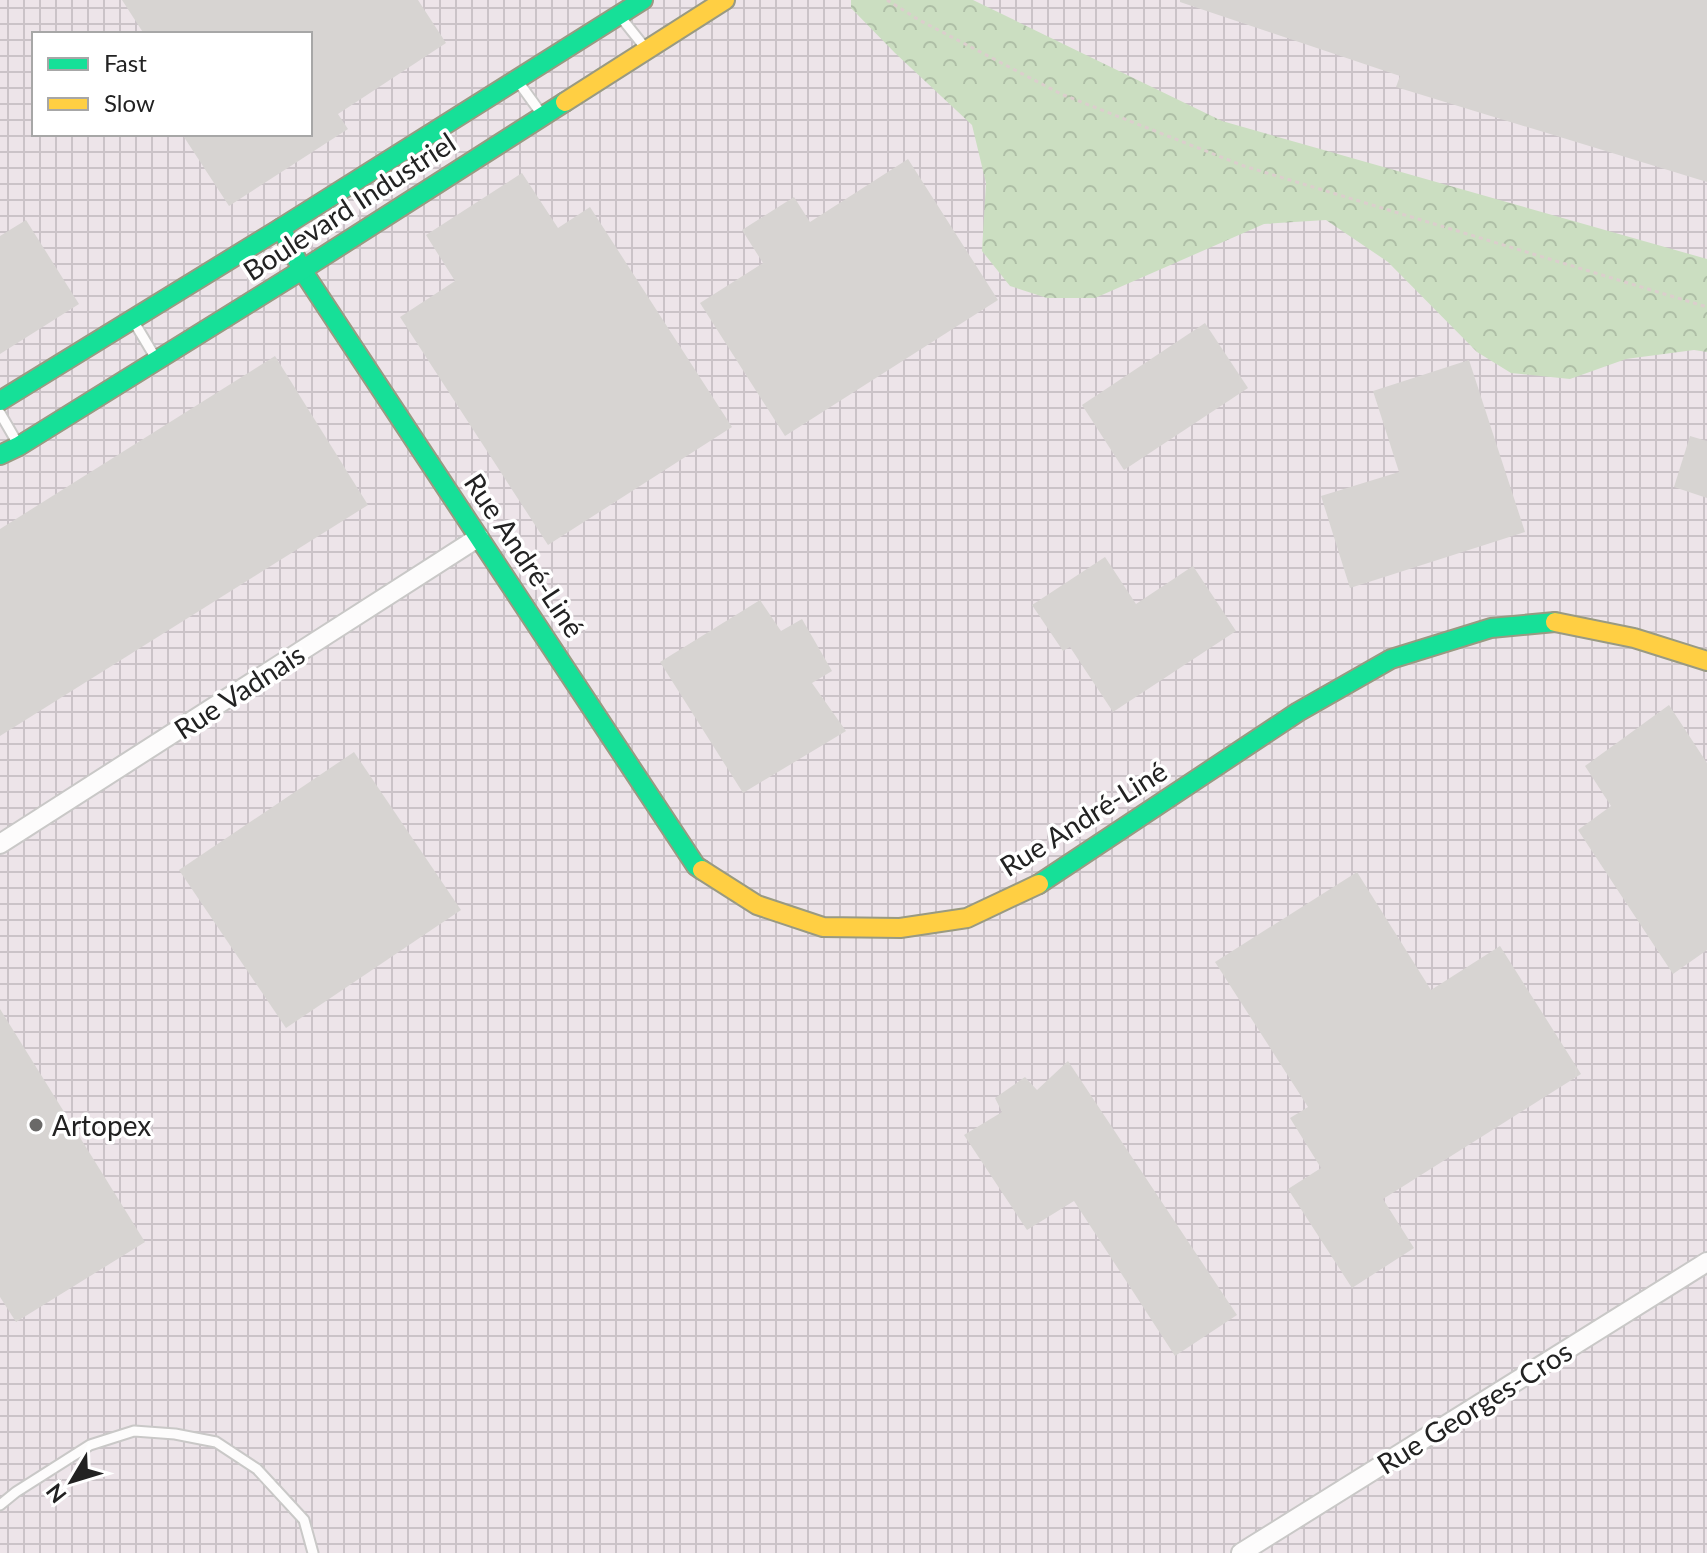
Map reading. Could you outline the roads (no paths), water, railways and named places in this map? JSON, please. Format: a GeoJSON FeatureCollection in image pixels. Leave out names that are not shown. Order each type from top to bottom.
{"type":"FeatureCollection","features":[{"type":"Feature","properties":{"kind":"street","name":"Boulevard Industriel"},"geometry":{"type":"LineString","coordinates":[[0,401],[643,0]]}},
{"type":"Feature","properties":{"kind":"street","name":"Boulevard Industriel"},"geometry":{"type":"LineString","coordinates":[[0,455],[302,270],[725,0]]}},
{"type":"Feature","properties":{"kind":"street","name":"Rue André-Liné"},"geometry":{"type":"LineString","coordinates":[[281,228],[302,270],[696,866],[757,905],[823,927],[900,928],[967,918],[1036,886],[1298,712],[1391,659],[1491,628],[1560,622],[1634,638],[1707,661]]}},
{"type":"Feature","properties":{"kind":"street","name":"Rue Vadnais"},"geometry":{"type":"LineString","coordinates":[[0,844],[479,537]]}},
{"type":"Feature","properties":{"kind":"street","name":"Rue Georges-Cros"},"geometry":{"type":"LineString","coordinates":[[1241,1553],[1707,1262]]}},
{"type":"Feature","properties":{"kind":"lane"},"geometry":{"type":"LineString","coordinates":[[619,15],[647,50]]}},
{"type":"Feature","properties":{"kind":"lane"},"geometry":{"type":"LineString","coordinates":[[517,80],[543,116]]}},
{"type":"Feature","properties":{"kind":"lane"},"geometry":{"type":"LineString","coordinates":[[133,319],[157,360]]}},
{"type":"Feature","properties":{"kind":"lane"},"geometry":{"type":"LineString","coordinates":[[0,413],[19,446]]}},
{"type":"Feature","properties":{"kind":"lane"},"geometry":{"type":"LineString","coordinates":[[0,1505],[90,1445],[134,1431],[175,1434],[216,1442],[257,1469],[304,1520],[313,1553]]}},
{"type":"Feature","properties":{"kind":"place","name":"Artopex"},"geometry":{"type":"Point","coordinates":[36,1125]}}]}
